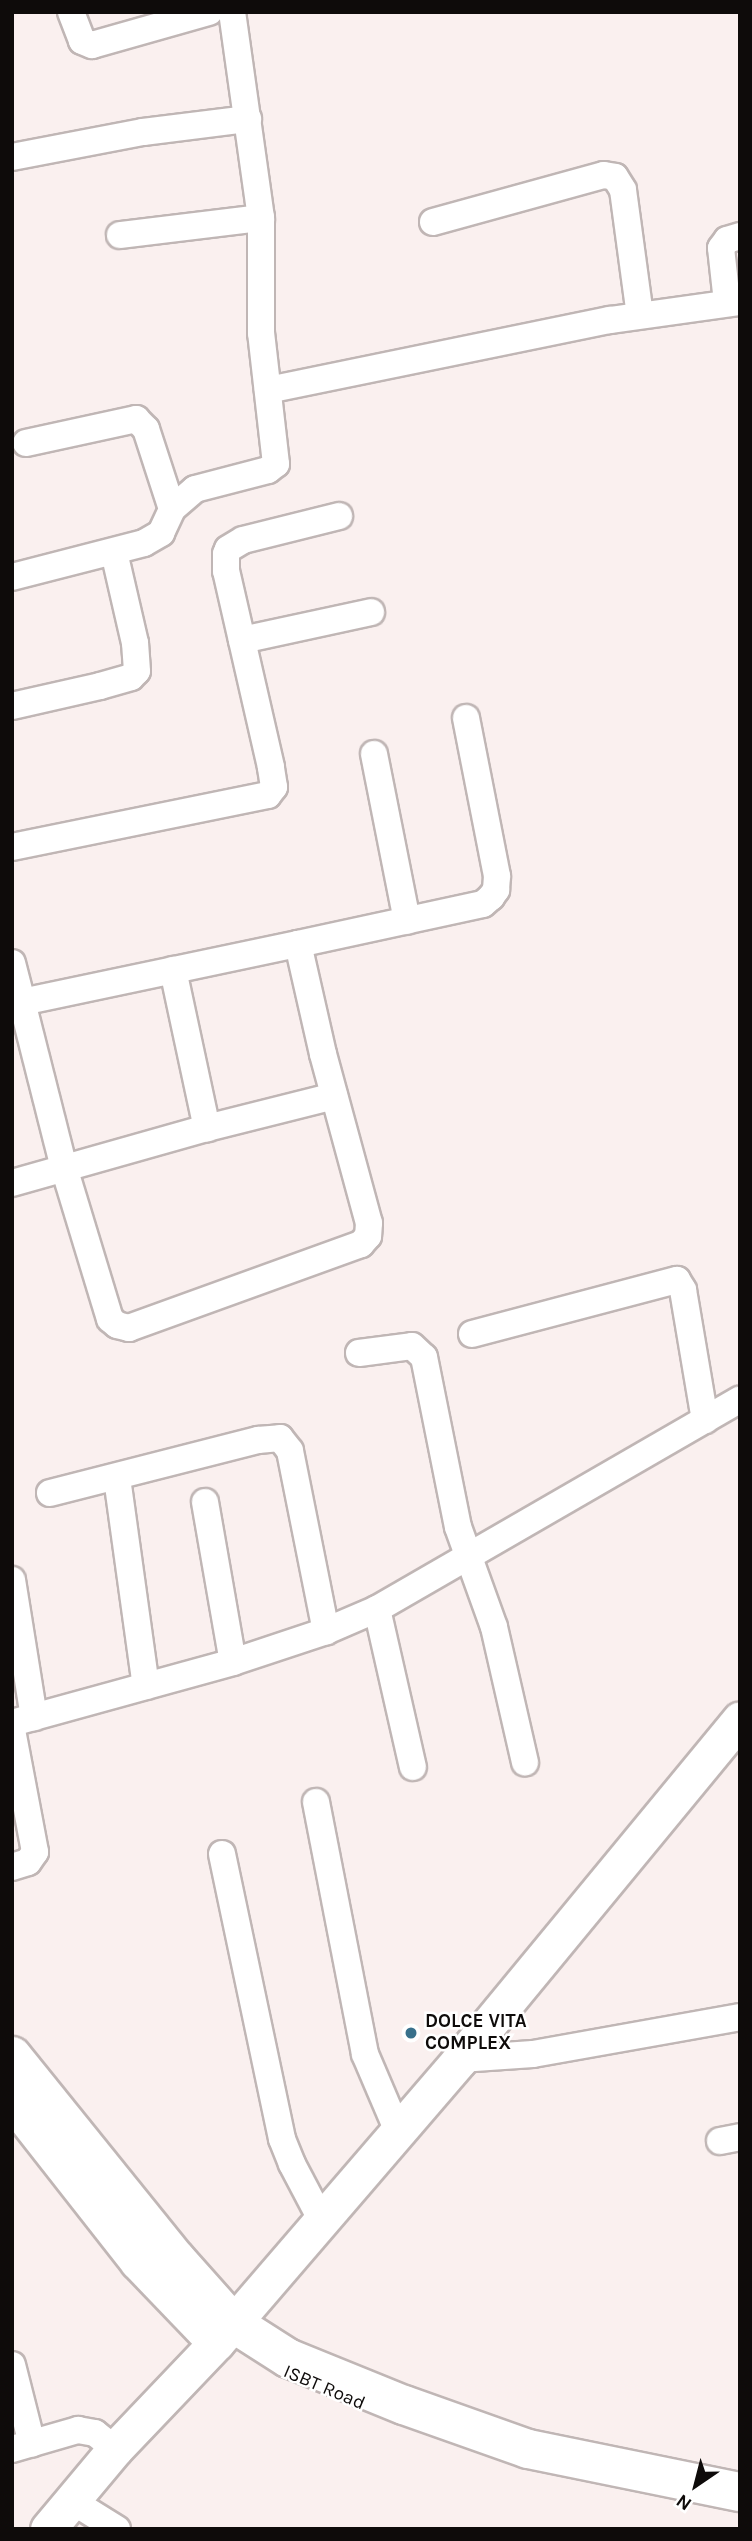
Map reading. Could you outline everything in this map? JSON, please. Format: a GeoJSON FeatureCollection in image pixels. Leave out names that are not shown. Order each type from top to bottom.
{"type":"FeatureCollection","features":[{"type":"Feature","properties":{"kind":"highway"},"geometry":{"type":"LineString","coordinates":[[12,2056],[175,2258],[225,2333],[404,2405],[528,2449],[740,2492]]}},
{"type":"Feature","properties":{"kind":"highway","name":"ISBT Road"},"geometry":{"type":"LineString","coordinates":[[12,2099],[139,2261],[225,2333],[340,2396],[533,2464],[740,2509]]}},
{"type":"Feature","properties":{"kind":"main road"},"geometry":{"type":"LineString","coordinates":[[48,2529],[115,2449],[225,2333],[397,2129],[460,2059],[740,1719]]}},
{"type":"Feature","properties":{"kind":"street"},"geometry":{"type":"LineString","coordinates":[[71,12],[82,41],[92,45],[209,12]]}},
{"type":"Feature","properties":{"kind":"street"},"geometry":{"type":"LineString","coordinates":[[12,577],[114,552],[156,537],[166,525],[172,509],[195,489],[274,467],[277,449],[260,321],[261,218],[232,12]]}},
{"type":"Feature","properties":{"kind":"street"},"geometry":{"type":"LineString","coordinates":[[12,157],[143,132],[248,119]]}},
{"type":"Feature","properties":{"kind":"street"},"geometry":{"type":"LineString","coordinates":[[433,222],[604,175],[615,177],[623,190],[640,315]]}},
{"type":"Feature","properties":{"kind":"street"},"geometry":{"type":"LineString","coordinates":[[120,235],[261,218]]}},
{"type":"Feature","properties":{"kind":"street"},"geometry":{"type":"LineString","coordinates":[[268,390],[640,315],[733,302],[722,248],[727,240],[740,236]]}},
{"type":"Feature","properties":{"kind":"street"},"geometry":{"type":"LineString","coordinates":[[26,443],[136,419],[146,429],[172,509]]}},
{"type":"Feature","properties":{"kind":"street"},"geometry":{"type":"LineString","coordinates":[[12,847],[268,794],[274,787],[271,768],[225,561],[228,549],[255,536],[339,516]]}},
{"type":"Feature","properties":{"kind":"street"},"geometry":{"type":"LineString","coordinates":[[12,706],[100,686],[131,677],[137,671],[135,643],[114,552]]}},
{"type":"Feature","properties":{"kind":"street"},"geometry":{"type":"LineString","coordinates":[[242,640],[371,612]]}},
{"type":"Feature","properties":{"kind":"street"},"geometry":{"type":"LineString","coordinates":[[22,1002],[483,904],[496,890],[497,876],[466,718]]}},
{"type":"Feature","properties":{"kind":"street"},"geometry":{"type":"LineString","coordinates":[[373,754],[407,921]]}},
{"type":"Feature","properties":{"kind":"street"},"geometry":{"type":"LineString","coordinates":[[12,963],[64,1168],[110,1319],[122,1328],[129,1328],[364,1241],[369,1223],[334,1096],[298,944]]}},
{"type":"Feature","properties":{"kind":"street"},"geometry":{"type":"LineString","coordinates":[[173,970],[207,1128]]}},
{"type":"Feature","properties":{"kind":"street"},"geometry":{"type":"LineString","coordinates":[[12,1183],[207,1128],[334,1096]]}},
{"type":"Feature","properties":{"kind":"street"},"geometry":{"type":"LineString","coordinates":[[472,1334],[677,1280],[683,1290],[705,1420]]}},
{"type":"Feature","properties":{"kind":"street"},"geometry":{"type":"LineString","coordinates":[[359,1353],[407,1346],[420,1351],[467,1557],[494,1627],[525,1762]]}},
{"type":"Feature","properties":{"kind":"street"},"geometry":{"type":"LineString","coordinates":[[19,1724],[233,1662],[326,1631],[377,1609],[740,1399]]}},
{"type":"Feature","properties":{"kind":"street"},"geometry":{"type":"LineString","coordinates":[[50,1493],[258,1440],[273,1438],[284,1441],[290,1451],[326,1631]]}},
{"type":"Feature","properties":{"kind":"street"},"geometry":{"type":"LineString","coordinates":[[117,1478],[146,1686]]}},
{"type":"Feature","properties":{"kind":"street"},"geometry":{"type":"LineString","coordinates":[[205,1502],[233,1662]]}},
{"type":"Feature","properties":{"kind":"street"},"geometry":{"type":"LineString","coordinates":[[12,1580],[19,1724],[35,1852],[28,1862],[12,1867]]}},
{"type":"Feature","properties":{"kind":"street"},"geometry":{"type":"LineString","coordinates":[[377,1609],[413,1767]]}},
{"type":"Feature","properties":{"kind":"street"},"geometry":{"type":"LineString","coordinates":[[316,1802],[365,2054],[397,2129]]}},
{"type":"Feature","properties":{"kind":"street"},"geometry":{"type":"LineString","coordinates":[[222,1854],[282,2139],[297,2175],[321,2219]]}},
{"type":"Feature","properties":{"kind":"street"},"geometry":{"type":"LineString","coordinates":[[460,2059],[533,2054],[740,2017]]}},
{"type":"Feature","properties":{"kind":"street"},"geometry":{"type":"LineString","coordinates":[[12,2365],[22,2446],[78,2430],[101,2437],[115,2449]]}},
{"type":"Feature","properties":{"kind":"street"},"geometry":{"type":"LineString","coordinates":[[72,2501],[117,2529]]}},
{"type":"Feature","properties":{"kind":"place","name":"DOLCE VITA COMPLEX"},"geometry":{"type":"Point","coordinates":[411,2033]}}]}
